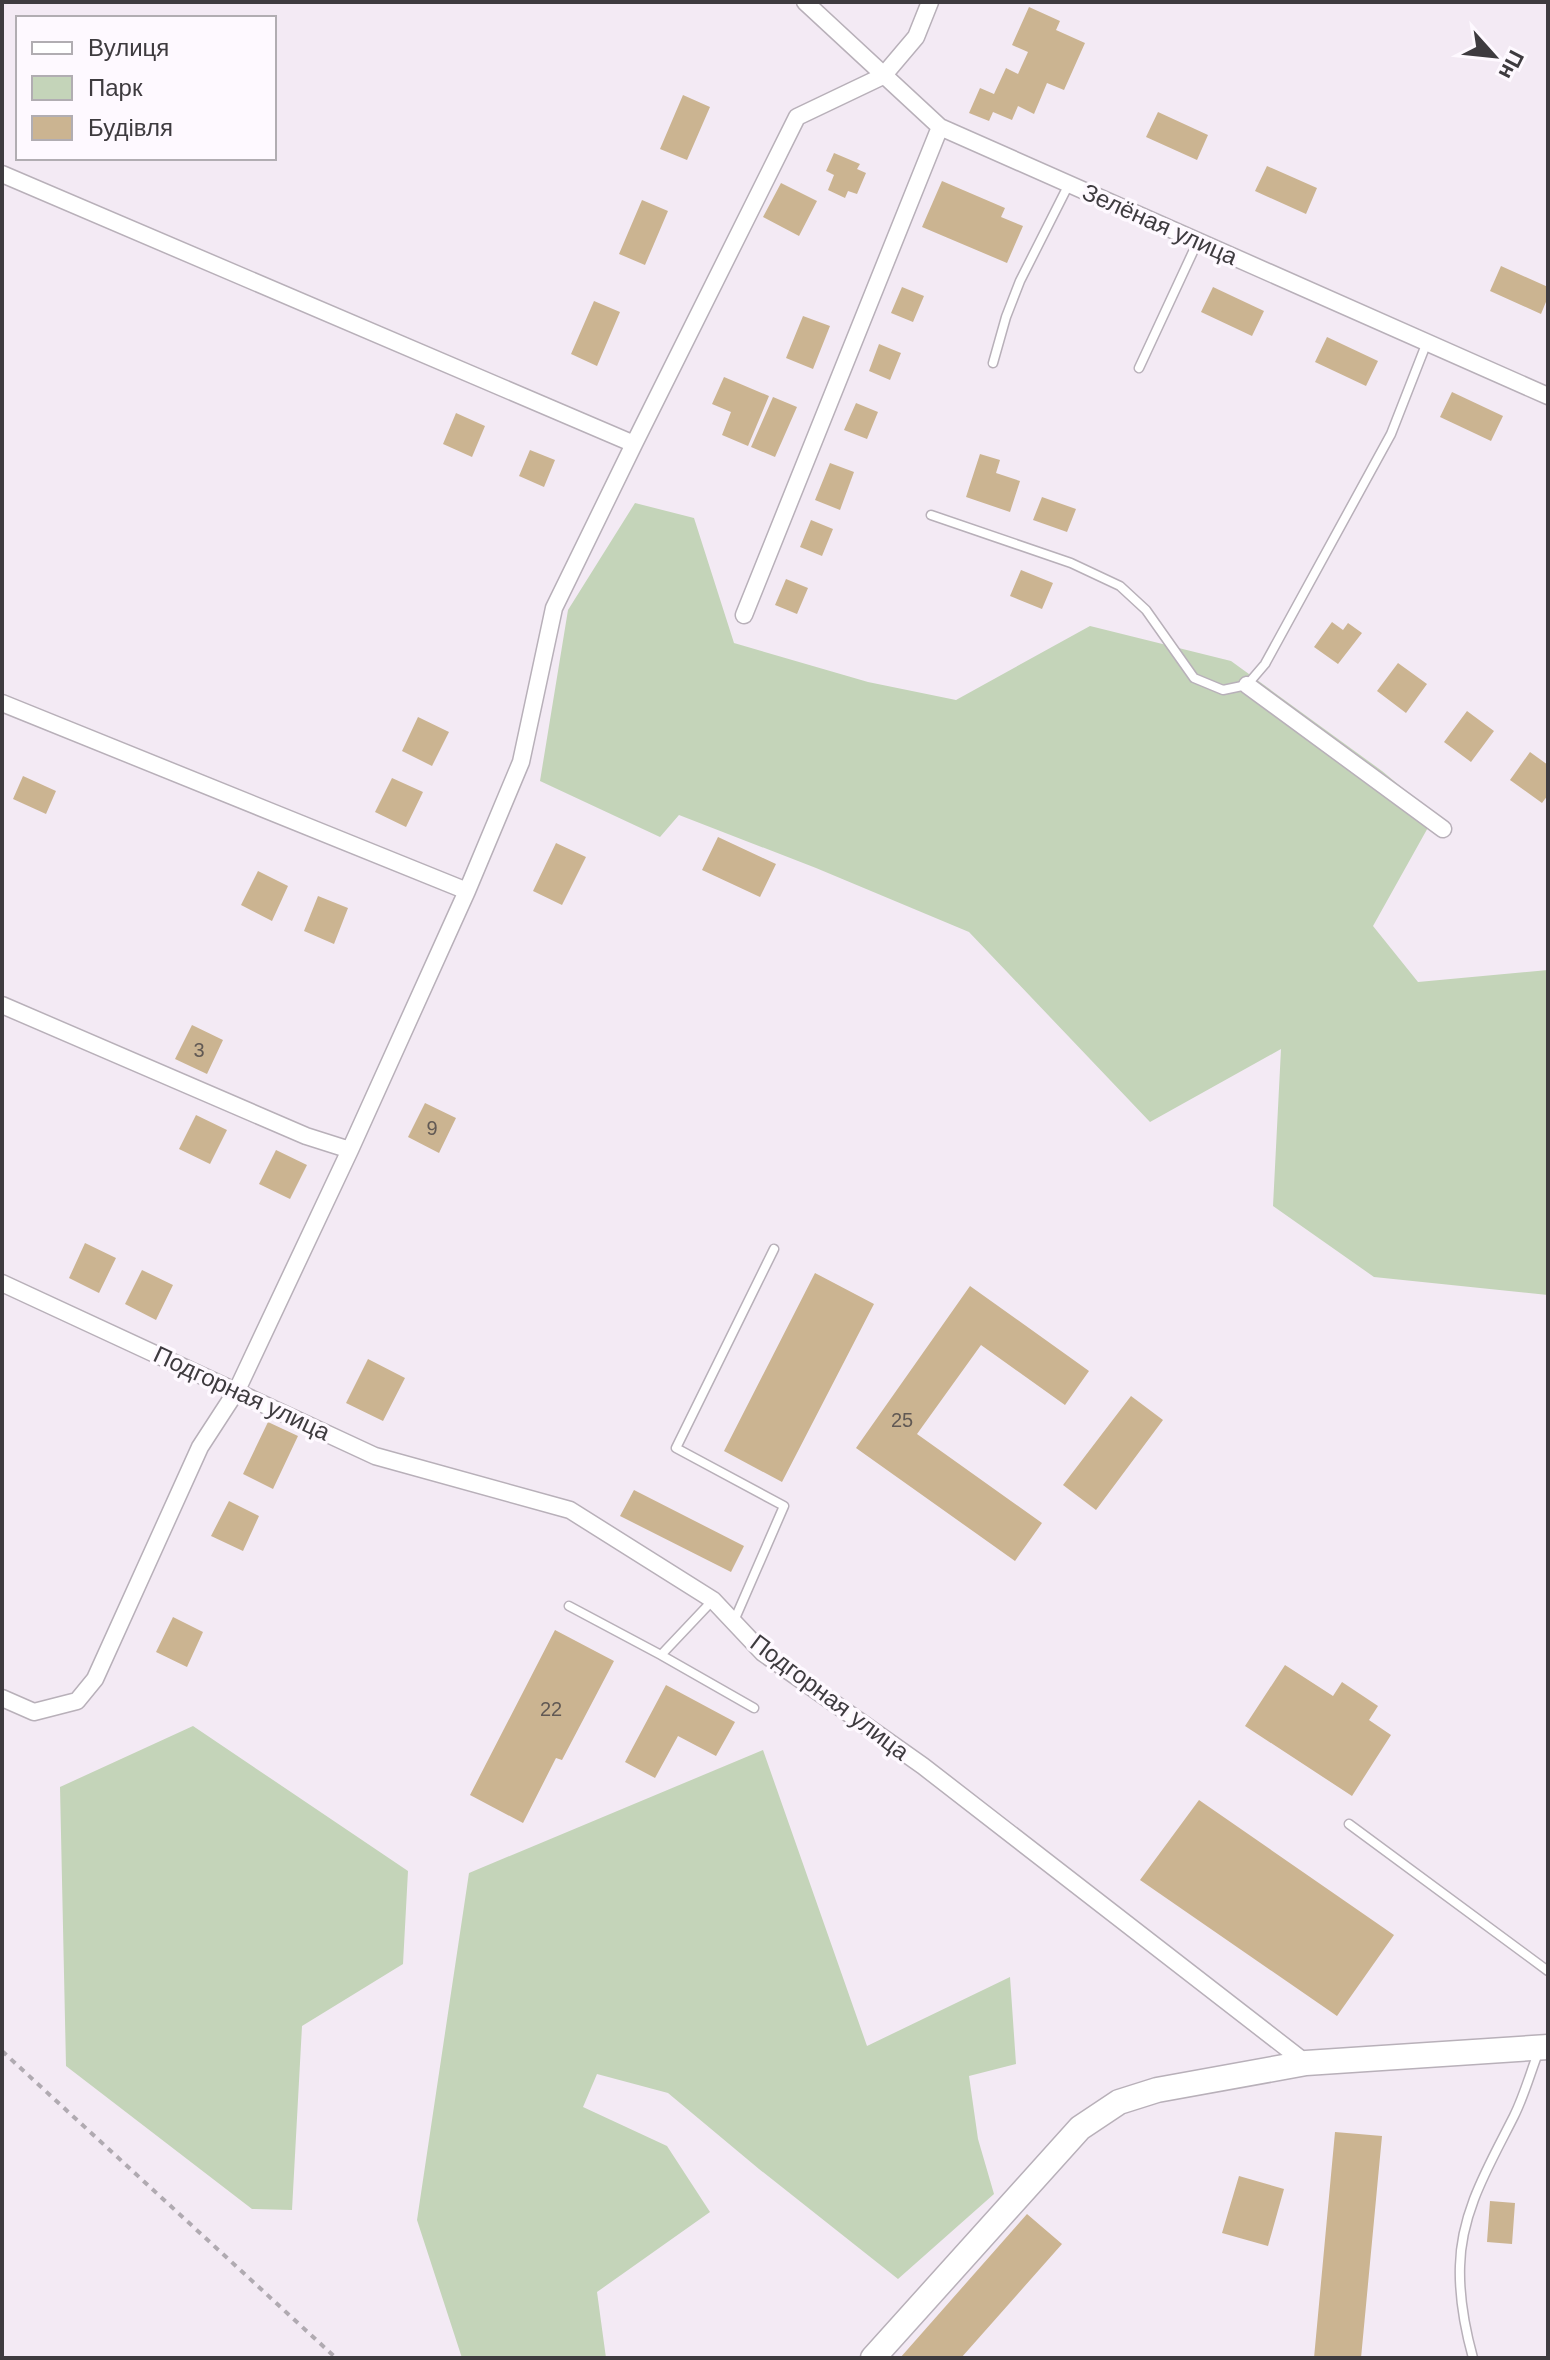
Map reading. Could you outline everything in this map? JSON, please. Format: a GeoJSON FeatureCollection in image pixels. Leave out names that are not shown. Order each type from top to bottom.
{"type":"FeatureCollection","features":[{"type":"Feature","properties":{"kind":"main road"},"geometry":{"type":"LineString","coordinates":[[873,2358],[1080,2128],[1119,2102],[1157,2090],[1306,2063],[1544,2047]]}},
{"type":"Feature","properties":{"kind":"street","name":"Зелёная улица"},"geometry":{"type":"LineString","coordinates":[[805,2],[940,127],[1548,396]]}},
{"type":"Feature","properties":{"kind":"street"},"geometry":{"type":"LineString","coordinates":[[2,1698],[34,1712],[77,1701],[95,1679],[200,1447],[237,1390],[467,891],[521,762],[554,608],[634,444],[797,117],[883,76],[916,37],[930,2]]}},
{"type":"Feature","properties":{"kind":"street"},"geometry":{"type":"LineString","coordinates":[[744,615],[940,127]]}},
{"type":"Feature","properties":{"kind":"street"},"geometry":{"type":"LineString","coordinates":[[2,174],[634,444]]}},
{"type":"Feature","properties":{"kind":"street"},"geometry":{"type":"LineString","coordinates":[[1247,685],[1443,829]]}},
{"type":"Feature","properties":{"kind":"street"},"geometry":{"type":"LineString","coordinates":[[2,703],[467,891]]}},
{"type":"Feature","properties":{"kind":"street"},"geometry":{"type":"LineString","coordinates":[[2,1005],[306,1136],[350,1150]]}},
{"type":"Feature","properties":{"kind":"street","name":"Подгорная улица"},"geometry":{"type":"LineString","coordinates":[[2,1283],[375,1456],[570,1510],[713,1600],[763,1653],[923,1766],[1306,2063]]}},
{"type":"Feature","properties":{"kind":"lane"},"geometry":{"type":"LineString","coordinates":[[993,363],[1020,281],[1069,184]]}},
{"type":"Feature","properties":{"kind":"lane"},"geometry":{"type":"LineString","coordinates":[[1139,368],[1198,241]]}},
{"type":"Feature","properties":{"kind":"lane"},"geometry":{"type":"LineString","coordinates":[[931,515],[1071,563],[1120,586],[1146,610],[1194,678],[1223,690],[1247,685],[1265,664],[1391,434],[1427,342]]}},
{"type":"Feature","properties":{"kind":"lane"},"geometry":{"type":"LineString","coordinates":[[734,1622],[784,1506],[676,1448],[774,1249]]}},
{"type":"Feature","properties":{"kind":"lane"},"geometry":{"type":"LineString","coordinates":[[661,1655],[713,1600]]}},
{"type":"Feature","properties":{"kind":"lane"},"geometry":{"type":"LineString","coordinates":[[569,1606],[754,1708]]}},
{"type":"Feature","properties":{"kind":"lane"},"geometry":{"type":"LineString","coordinates":[[1349,1824],[1548,1971]]}},
{"type":"Feature","properties":{"kind":"lane"},"geometry":{"type":"LineString","coordinates":[[1473,2358],[1466,2331],[1460,2266],[1466,2224],[1482,2176],[1515,2113],[1544,2047]]}},
{"type":"Feature","properties":{"kind":"path"},"geometry":{"type":"LineString","coordinates":[[2,2051],[336,2358]]}},
{"type":"Feature","properties":{"kind":"green space"},"geometry":{"type":"Polygon","coordinates":[[[635,503],[694,518],[734,643],[868,682],[956,700],[1090,626],[1231,661],[1382,771],[1435,815],[1373,926],[1418,982],[1548,970],[1548,1295],[1374,1277],[1273,1206],[1281,1049],[1150,1122],[969,932],[679,815],[660,837],[540,781],[568,610],[635,503]]]}},
{"type":"Feature","properties":{"kind":"green space"},"geometry":{"type":"Polygon","coordinates":[[[193,1726],[408,1871],[403,1964],[302,2026],[292,2210],[252,2209],[66,2066],[60,1787],[193,1726]]]}},
{"type":"Feature","properties":{"kind":"green space"},"geometry":{"type":"Polygon","coordinates":[[[763,1750],[867,2046],[1010,1977],[1016,2064],[969,2076],[978,2139],[994,2194],[898,2279],[668,2093],[597,2074],[583,2107],[667,2146],[710,2212],[597,2292],[606,2358],[462,2358],[417,2220],[469,1873],[763,1750]]]}},
{"type":"Feature","properties":{"kind":"building"},"geometry":{"type":"Polygon","coordinates":[[[1029,7],[1060,21],[1056,30],[1085,43],[1064,90],[1047,83],[1034,114],[1018,106],[1012,120],[993,112],[989,121],[969,113],[980,88],[994,94],[1006,68],[1018,74],[1028,52],[1012,45],[1029,7]]]}},
{"type":"Feature","properties":{"kind":"building"},"geometry":{"type":"Polygon","coordinates":[[[683,95],[710,107],[687,160],[660,149],[683,95]]]}},
{"type":"Feature","properties":{"kind":"building"},"geometry":{"type":"Polygon","coordinates":[[[1158,112],[1208,135],[1197,160],[1146,137],[1158,112]]]}},
{"type":"Feature","properties":{"kind":"building"},"geometry":{"type":"Polygon","coordinates":[[[834,153],[860,164],[857,169],[866,173],[857,194],[848,191],[845,198],[828,190],[834,175],[826,171],[834,153]]]}},
{"type":"Feature","properties":{"kind":"building"},"geometry":{"type":"Polygon","coordinates":[[[1267,166],[1317,188],[1306,214],[1255,191],[1267,166]]]}},
{"type":"Feature","properties":{"kind":"building"},"geometry":{"type":"Polygon","coordinates":[[[942,181],[1005,208],[1001,217],[1023,226],[1007,263],[922,227],[942,181]]]}},
{"type":"Feature","properties":{"kind":"building"},"geometry":{"type":"Polygon","coordinates":[[[781,183],[817,201],[799,236],[763,217],[781,183]]]}},
{"type":"Feature","properties":{"kind":"building"},"geometry":{"type":"Polygon","coordinates":[[[642,200],[668,211],[645,265],[619,254],[642,200]]]}},
{"type":"Feature","properties":{"kind":"building"},"geometry":{"type":"Polygon","coordinates":[[[1501,266],[1548,287],[1548,297],[1541,314],[1490,291],[1501,266]]]}},
{"type":"Feature","properties":{"kind":"building"},"geometry":{"type":"Polygon","coordinates":[[[902,287],[924,296],[913,322],[891,313],[902,287]]]}},
{"type":"Feature","properties":{"kind":"building"},"geometry":{"type":"Polygon","coordinates":[[[1213,287],[1264,311],[1252,336],[1201,312],[1213,287]]]}},
{"type":"Feature","properties":{"kind":"building"},"geometry":{"type":"Polygon","coordinates":[[[594,301],[620,312],[597,366],[571,354],[594,301]]]}},
{"type":"Feature","properties":{"kind":"building"},"geometry":{"type":"Polygon","coordinates":[[[803,316],[830,326],[813,369],[786,358],[803,316]]]}},
{"type":"Feature","properties":{"kind":"building"},"geometry":{"type":"Polygon","coordinates":[[[1327,337],[1378,361],[1366,386],[1315,362],[1327,337]]]}},
{"type":"Feature","properties":{"kind":"building"},"geometry":{"type":"Polygon","coordinates":[[[879,344],[901,353],[890,380],[869,371],[879,344]]]}},
{"type":"Feature","properties":{"kind":"building"},"geometry":{"type":"Polygon","coordinates":[[[724,377],[769,396],[748,446],[722,435],[731,412],[712,404],[724,377]]]}},
{"type":"Feature","properties":{"kind":"building"},"geometry":{"type":"Polygon","coordinates":[[[1452,392],[1503,416],[1491,441],[1440,417],[1452,392]]]}},
{"type":"Feature","properties":{"kind":"building"},"geometry":{"type":"Polygon","coordinates":[[[773,397],[797,407],[775,457],[751,447],[773,397]]]}},
{"type":"Feature","properties":{"kind":"building"},"geometry":{"type":"Polygon","coordinates":[[[856,403],[878,412],[867,439],[844,430],[856,403]]]}},
{"type":"Feature","properties":{"kind":"building"},"geometry":{"type":"Polygon","coordinates":[[[456,413],[485,426],[472,457],[443,444],[456,413]]]}},
{"type":"Feature","properties":{"kind":"building"},"geometry":{"type":"Polygon","coordinates":[[[530,450],[555,460],[544,487],[519,476],[530,450]]]}},
{"type":"Feature","properties":{"kind":"building"},"geometry":{"type":"Polygon","coordinates":[[[980,454],[1000,460],[996,473],[1020,481],[1010,512],[966,497],[980,454]]]}},
{"type":"Feature","properties":{"kind":"building"},"geometry":{"type":"Polygon","coordinates":[[[830,463],[854,472],[840,510],[815,500],[830,463]]]}},
{"type":"Feature","properties":{"kind":"building"},"geometry":{"type":"Polygon","coordinates":[[[1042,497],[1076,509],[1067,532],[1033,520],[1042,497]]]}},
{"type":"Feature","properties":{"kind":"building"},"geometry":{"type":"Polygon","coordinates":[[[811,520],[833,529],[822,556],[800,547],[811,520]]]}},
{"type":"Feature","properties":{"kind":"building"},"geometry":{"type":"Polygon","coordinates":[[[1021,570],[1053,583],[1042,609],[1010,596],[1021,570]]]}},
{"type":"Feature","properties":{"kind":"building"},"geometry":{"type":"Polygon","coordinates":[[[786,579],[808,588],[797,614],[775,605],[786,579]]]}},
{"type":"Feature","properties":{"kind":"building"},"geometry":{"type":"Polygon","coordinates":[[[1332,622],[1343,630],[1348,623],[1362,633],[1338,664],[1314,647],[1332,622]]]}},
{"type":"Feature","properties":{"kind":"building"},"geometry":{"type":"Polygon","coordinates":[[[1398,663],[1427,684],[1406,713],[1377,691],[1398,663]]]}},
{"type":"Feature","properties":{"kind":"building"},"geometry":{"type":"Polygon","coordinates":[[[1467,711],[1494,731],[1471,762],[1444,742],[1467,711]]]}},
{"type":"Feature","properties":{"kind":"building"},"geometry":{"type":"Polygon","coordinates":[[[418,717],[449,732],[432,766],[402,751],[418,717]]]}},
{"type":"Feature","properties":{"kind":"building"},"geometry":{"type":"Polygon","coordinates":[[[1530,752],[1548,765],[1548,795],[1542,803],[1510,780],[1530,752]]]}},
{"type":"Feature","properties":{"kind":"building"},"geometry":{"type":"Polygon","coordinates":[[[23,776],[56,791],[46,814],[13,799],[23,776]]]}},
{"type":"Feature","properties":{"kind":"building"},"geometry":{"type":"Polygon","coordinates":[[[392,778],[423,792],[406,827],[375,812],[392,778]]]}},
{"type":"Feature","properties":{"kind":"building"},"geometry":{"type":"Polygon","coordinates":[[[718,837],[776,864],[760,897],[702,870],[718,837]]]}},
{"type":"Feature","properties":{"kind":"building"},"geometry":{"type":"Polygon","coordinates":[[[556,843],[586,857],[562,905],[533,891],[556,843]]]}},
{"type":"Feature","properties":{"kind":"building"},"geometry":{"type":"Polygon","coordinates":[[[258,871],[288,886],[272,921],[241,905],[258,871]]]}},
{"type":"Feature","properties":{"kind":"building"},"geometry":{"type":"Polygon","coordinates":[[[318,896],[348,908],[334,944],[304,931],[318,896]]]}},
{"type":"Feature","properties":{"kind":"building"},"geometry":{"type":"Polygon","coordinates":[[[192,1025],[223,1040],[207,1074],[175,1059],[192,1025]]]}},
{"type":"Feature","properties":{"kind":"building"},"geometry":{"type":"Polygon","coordinates":[[[425,1103],[456,1118],[439,1153],[408,1137],[425,1103]]]}},
{"type":"Feature","properties":{"kind":"building"},"geometry":{"type":"Polygon","coordinates":[[[196,1115],[227,1130],[210,1164],[179,1149],[196,1115]]]}},
{"type":"Feature","properties":{"kind":"building"},"geometry":{"type":"Polygon","coordinates":[[[276,1150],[307,1165],[290,1199],[259,1184],[276,1150]]]}},
{"type":"Feature","properties":{"kind":"building"},"geometry":{"type":"Polygon","coordinates":[[[85,1243],[116,1258],[99,1293],[69,1278],[85,1243]]]}},
{"type":"Feature","properties":{"kind":"building"},"geometry":{"type":"Polygon","coordinates":[[[142,1270],[173,1285],[156,1320],[125,1304],[142,1270]]]}},
{"type":"Feature","properties":{"kind":"building"},"geometry":{"type":"Polygon","coordinates":[[[815,1273],[874,1304],[782,1482],[724,1451],[815,1273]]]}},
{"type":"Feature","properties":{"kind":"building"},"geometry":{"type":"Polygon","coordinates":[[[970,1286],[1089,1371],[1065,1405],[981,1345],[917,1434],[1042,1523],[1015,1561],[856,1448],[970,1286]]]}},
{"type":"Feature","properties":{"kind":"building"},"geometry":{"type":"Polygon","coordinates":[[[368,1359],[405,1378],[383,1421],[346,1403],[368,1359]]]}},
{"type":"Feature","properties":{"kind":"building"},"geometry":{"type":"Polygon","coordinates":[[[1131,1396],[1163,1420],[1096,1510],[1063,1485],[1131,1396]]]}},
{"type":"Feature","properties":{"kind":"building"},"geometry":{"type":"Polygon","coordinates":[[[268,1422],[298,1436],[273,1489],[243,1474],[268,1422]]]}},
{"type":"Feature","properties":{"kind":"building"},"geometry":{"type":"Polygon","coordinates":[[[634,1490],[744,1546],[731,1572],[620,1516],[634,1490]]]}},
{"type":"Feature","properties":{"kind":"building"},"geometry":{"type":"Polygon","coordinates":[[[229,1501],[259,1516],[243,1551],[211,1536],[229,1501]]]}},
{"type":"Feature","properties":{"kind":"building"},"geometry":{"type":"Polygon","coordinates":[[[173,1617],[203,1632],[187,1667],[156,1652],[173,1617]]]}},
{"type":"Feature","properties":{"kind":"building"},"geometry":{"type":"Polygon","coordinates":[[[555,1630],[614,1661],[562,1760],[556,1758],[523,1823],[470,1795],[555,1630]]]}},
{"type":"Feature","properties":{"kind":"building"},"geometry":{"type":"Polygon","coordinates":[[[1285,1665],[1333,1696],[1342,1682],[1378,1706],[1369,1720],[1391,1735],[1352,1796],[1245,1726],[1285,1665]]]}},
{"type":"Feature","properties":{"kind":"building"},"geometry":{"type":"Polygon","coordinates":[[[666,1685],[735,1722],[716,1756],[678,1736],[655,1778],[625,1762],[666,1685]]]}},
{"type":"Feature","properties":{"kind":"building"},"geometry":{"type":"Polygon","coordinates":[[[1199,1800],[1394,1935],[1337,2016],[1140,1880],[1199,1800]]]}},
{"type":"Feature","properties":{"kind":"building"},"geometry":{"type":"Polygon","coordinates":[[[1335,2132],[1382,2136],[1361,2358],[1314,2358],[1335,2132]]]}},
{"type":"Feature","properties":{"kind":"building"},"geometry":{"type":"Polygon","coordinates":[[[1239,2176],[1284,2189],[1268,2246],[1222,2233],[1239,2176]]]}},
{"type":"Feature","properties":{"kind":"building"},"geometry":{"type":"Polygon","coordinates":[[[1490,2201],[1515,2203],[1512,2244],[1487,2242],[1490,2201]]]}},
{"type":"Feature","properties":{"kind":"building"},"geometry":{"type":"Polygon","coordinates":[[[1027,2214],[1062,2244],[961,2358],[900,2358],[1027,2214]]]}}]}
